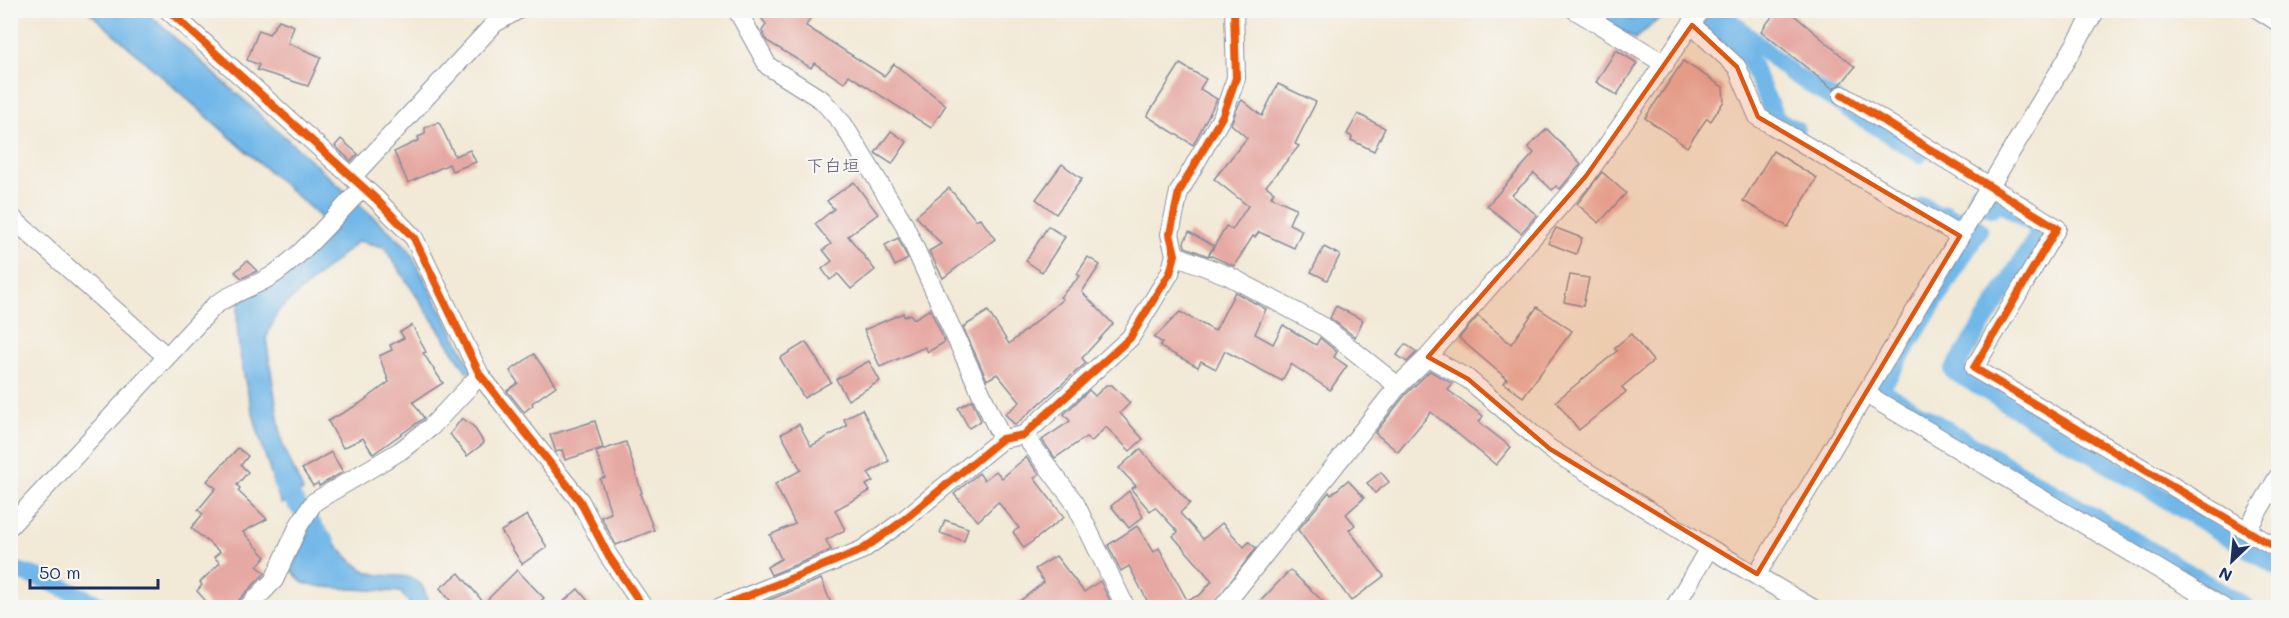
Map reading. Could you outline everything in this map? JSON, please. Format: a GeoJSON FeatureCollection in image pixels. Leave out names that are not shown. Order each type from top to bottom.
{"type":"FeatureCollection","features":[{"type":"Feature","properties":{"kind":"street"},"geometry":{"type":"LineString","coordinates":[[168,10],[357,182],[414,238],[480,375],[580,501],[608,555],[645,608]]}},
{"type":"Feature","properties":{"kind":"street"},"geometry":{"type":"LineString","coordinates":[[10,526],[214,306],[230,294],[275,274],[324,228],[357,182],[495,22],[518,10]]}},
{"type":"Feature","properties":{"kind":"street"},"geometry":{"type":"LineString","coordinates":[[737,10],[768,66],[822,100],[843,124],[903,222],[1002,439]]}},
{"type":"Feature","properties":{"kind":"street"},"geometry":{"type":"LineString","coordinates":[[718,608],[862,550],[900,523],[1002,439],[1024,435],[1130,338],[1170,273],[1175,255],[1170,234],[1179,192],[1223,115],[1236,78],[1234,10]]}},
{"type":"Feature","properties":{"kind":"street"},"geometry":{"type":"LineString","coordinates":[[1575,10],[1665,64]]}},
{"type":"Feature","properties":{"kind":"street"},"geometry":{"type":"LineString","coordinates":[[1757,574],[1963,231],[1992,193],[2096,10]]}},
{"type":"Feature","properties":{"kind":"street"},"geometry":{"type":"LineString","coordinates":[[2259,10],[2278,22]]}},
{"type":"Feature","properties":{"kind":"street"},"geometry":{"type":"LineString","coordinates":[[1222,608],[1398,386],[1428,357],[1586,176],[1696,18],[1737,67],[1758,117],[1963,231]]}},
{"type":"Feature","properties":{"kind":"street"},"geometry":{"type":"LineString","coordinates":[[1842,95],[1992,193],[2038,216],[2056,228],[1974,368],[2278,549]]}},
{"type":"Feature","properties":{"kind":"street"},"geometry":{"type":"LineString","coordinates":[[10,216],[166,356]]}},
{"type":"Feature","properties":{"kind":"street"},"geometry":{"type":"LineString","coordinates":[[1175,255],[1229,276],[1324,327],[1398,386]]}},
{"type":"Feature","properties":{"kind":"street"},"geometry":{"type":"LineString","coordinates":[[1428,357],[1468,379],[1550,449],[1709,548],[1812,608]]}},
{"type":"Feature","properties":{"kind":"street"},"geometry":{"type":"LineString","coordinates":[[247,608],[274,580],[299,525],[314,502],[400,451],[431,427],[480,375]]}},
{"type":"Feature","properties":{"kind":"street"},"geometry":{"type":"LineString","coordinates":[[1866,394],[2224,608]]}},
{"type":"Feature","properties":{"kind":"street"},"geometry":{"type":"LineString","coordinates":[[1024,435],[1075,503],[1126,608]]}},
{"type":"Feature","properties":{"kind":"street"},"geometry":{"type":"LineString","coordinates":[[2247,530],[2278,477]]}},
{"type":"Feature","properties":{"kind":"street"},"geometry":{"type":"LineString","coordinates":[[1674,608],[1709,548]]}},
{"type":"Feature","properties":{"kind":"highlighted area"},"geometry":{"type":"Polygon","coordinates":[[[1692,25],[1737,67],[1758,117],[1960,236],[1757,574],[1550,449],[1468,379],[1428,357],[1586,176],[1692,25]]]}},
{"type":"Feature","properties":{"kind":"water"},"geometry":{"type":"Polygon","coordinates":[[[88,11],[145,11],[408,248],[474,372],[467,372],[384,247],[358,241],[278,311],[266,338],[282,443],[303,491],[281,504],[258,431],[243,371],[237,319],[240,300],[262,290],[335,230],[88,11]]]}},
{"type":"Feature","properties":{"kind":"water"},"geometry":{"type":"Polygon","coordinates":[[[1589,11],[1617,11],[1631,19],[1640,11],[1668,11],[1635,39],[1589,11]]]}},
{"type":"Feature","properties":{"kind":"water"},"geometry":{"type":"Polygon","coordinates":[[[315,519],[344,553],[364,570],[384,576],[404,576],[420,584],[428,607],[409,607],[409,602],[400,592],[324,587],[303,583],[291,570],[315,519]]]}},
{"type":"Feature","properties":{"kind":"building"},"geometry":{"type":"Polygon","coordinates":[[[755,10],[815,10],[806,26],[884,76],[894,64],[946,105],[931,128],[849,75],[844,83],[814,63],[811,68],[767,41],[762,31],[766,24],[755,10]]]}},
{"type":"Feature","properties":{"kind":"building"},"geometry":{"type":"Polygon","coordinates":[[[1777,10],[1788,10],[1855,67],[1841,84],[1833,89],[1761,31],[1777,10]]]}},
{"type":"Feature","properties":{"kind":"building"},"geometry":{"type":"Polygon","coordinates":[[[279,20],[294,26],[288,43],[321,57],[308,86],[257,70],[259,65],[247,60],[259,30],[269,34],[279,20]]]}},
{"type":"Feature","properties":{"kind":"building"},"geometry":{"type":"Polygon","coordinates":[[[1616,50],[1637,63],[1617,95],[1596,82],[1616,50]]]}},
{"type":"Feature","properties":{"kind":"building"},"geometry":{"type":"Polygon","coordinates":[[[1683,61],[1723,87],[1724,101],[1711,121],[1707,118],[1687,147],[1645,118],[1683,61]]]}},
{"type":"Feature","properties":{"kind":"building"},"geometry":{"type":"Polygon","coordinates":[[[1180,64],[1206,79],[1200,89],[1217,99],[1193,145],[1147,116],[1180,64]]]}},
{"type":"Feature","properties":{"kind":"building"},"geometry":{"type":"Polygon","coordinates":[[[1278,84],[1316,102],[1295,144],[1299,146],[1266,186],[1274,192],[1271,197],[1296,208],[1289,224],[1302,230],[1294,248],[1259,232],[1255,237],[1253,236],[1234,266],[1209,255],[1226,226],[1232,230],[1248,206],[1214,179],[1247,138],[1231,124],[1239,104],[1242,100],[1262,116],[1278,84]]]}},
{"type":"Feature","properties":{"kind":"building"},"geometry":{"type":"Polygon","coordinates":[[[1358,114],[1385,128],[1374,151],[1351,140],[1352,137],[1347,134],[1358,114]]]}},
{"type":"Feature","properties":{"kind":"building"},"geometry":{"type":"Polygon","coordinates":[[[439,122],[455,156],[470,150],[476,162],[452,171],[449,164],[408,183],[394,152],[419,140],[418,137],[425,134],[425,128],[439,122]]]}},
{"type":"Feature","properties":{"kind":"building"},"geometry":{"type":"Polygon","coordinates":[[[1547,129],[1581,164],[1560,189],[1556,186],[1552,190],[1534,173],[1512,195],[1537,215],[1521,233],[1487,206],[1534,153],[1528,147],[1547,129]]]}},
{"type":"Feature","properties":{"kind":"building"},"geometry":{"type":"Polygon","coordinates":[[[891,131],[907,142],[892,164],[875,153],[891,131]]]}},
{"type":"Feature","properties":{"kind":"building"},"geometry":{"type":"Polygon","coordinates":[[[341,139],[358,154],[351,161],[335,146],[341,139]]]}},
{"type":"Feature","properties":{"kind":"building"},"geometry":{"type":"Polygon","coordinates":[[[1773,151],[1817,178],[1788,227],[1743,201],[1773,151]]]}},
{"type":"Feature","properties":{"kind":"building"},"geometry":{"type":"Polygon","coordinates":[[[1062,164],[1082,179],[1056,214],[1036,199],[1062,164]]]}},
{"type":"Feature","properties":{"kind":"building"},"geometry":{"type":"Polygon","coordinates":[[[1602,172],[1626,193],[1599,223],[1577,204],[1602,172]]]}},
{"type":"Feature","properties":{"kind":"building"},"geometry":{"type":"Polygon","coordinates":[[[854,182],[878,214],[848,236],[875,270],[851,289],[838,274],[830,280],[822,269],[832,261],[823,250],[831,244],[815,224],[834,209],[827,201],[854,182]]]}},
{"type":"Feature","properties":{"kind":"building"},"geometry":{"type":"Polygon","coordinates":[[[949,188],[976,220],[980,218],[995,239],[943,278],[929,251],[941,244],[916,216],[949,188]]]}},
{"type":"Feature","properties":{"kind":"building"},"geometry":{"type":"Polygon","coordinates":[[[1048,226],[1065,237],[1042,272],[1026,261],[1048,226]]]}},
{"type":"Feature","properties":{"kind":"building"},"geometry":{"type":"Polygon","coordinates":[[[1556,228],[1582,238],[1576,254],[1548,243],[1556,228]]]}},
{"type":"Feature","properties":{"kind":"building"},"geometry":{"type":"Polygon","coordinates":[[[1189,232],[1214,246],[1208,256],[1185,247],[1184,242],[1189,232]]]}},
{"type":"Feature","properties":{"kind":"building"},"geometry":{"type":"Polygon","coordinates":[[[898,238],[908,259],[895,266],[885,245],[898,238]]]}},
{"type":"Feature","properties":{"kind":"building"},"geometry":{"type":"Polygon","coordinates":[[[1324,247],[1340,255],[1327,280],[1311,272],[1324,247]]]}},
{"type":"Feature","properties":{"kind":"building"},"geometry":{"type":"Polygon","coordinates":[[[1088,257],[1100,265],[1082,292],[1113,324],[1082,358],[1086,363],[1015,425],[1005,414],[1020,402],[997,374],[987,380],[963,327],[988,311],[1009,344],[1063,299],[1060,297],[1080,276],[1077,274],[1088,257]]]}},
{"type":"Feature","properties":{"kind":"building"},"geometry":{"type":"Polygon","coordinates":[[[247,261],[257,271],[242,278],[235,272],[247,261]]]}},
{"type":"Feature","properties":{"kind":"building"},"geometry":{"type":"Polygon","coordinates":[[[1570,275],[1589,278],[1583,306],[1564,302],[1570,275]]]}},
{"type":"Feature","properties":{"kind":"building"},"geometry":{"type":"Polygon","coordinates":[[[1235,292],[1266,309],[1255,334],[1273,344],[1283,325],[1316,345],[1320,338],[1337,352],[1334,357],[1347,366],[1330,390],[1291,364],[1282,381],[1225,351],[1216,369],[1201,361],[1198,367],[1160,347],[1162,342],[1154,338],[1180,312],[1215,331],[1235,292]]]}},
{"type":"Feature","properties":{"kind":"building"},"geometry":{"type":"Polygon","coordinates":[[[1336,306],[1363,320],[1355,337],[1330,318],[1336,306]]]}},
{"type":"Feature","properties":{"kind":"building"},"geometry":{"type":"Polygon","coordinates":[[[1537,307],[1572,331],[1523,397],[1504,383],[1507,379],[1459,338],[1478,316],[1511,344],[1537,307]]]}},
{"type":"Feature","properties":{"kind":"building"},"geometry":{"type":"Polygon","coordinates":[[[930,309],[945,342],[928,352],[925,347],[880,367],[864,330],[903,313],[904,317],[910,314],[914,319],[930,309]]]}},
{"type":"Feature","properties":{"kind":"building"},"geometry":{"type":"Polygon","coordinates":[[[412,325],[426,352],[423,353],[443,383],[413,402],[424,418],[373,454],[363,438],[343,448],[328,421],[359,404],[389,382],[379,356],[392,350],[390,345],[404,338],[400,332],[412,325]]]}},
{"type":"Feature","properties":{"kind":"building"},"geometry":{"type":"Polygon","coordinates":[[[1631,334],[1653,361],[1622,387],[1626,392],[1579,430],[1556,401],[1617,351],[1614,348],[1631,334]]]}},
{"type":"Feature","properties":{"kind":"building"},"geometry":{"type":"Polygon","coordinates":[[[806,342],[831,382],[804,398],[780,358],[806,342]]]}},
{"type":"Feature","properties":{"kind":"building"},"geometry":{"type":"Polygon","coordinates":[[[1405,344],[1417,352],[1407,362],[1397,355],[1405,344]]]}},
{"type":"Feature","properties":{"kind":"building"},"geometry":{"type":"Polygon","coordinates":[[[534,354],[556,386],[532,403],[533,405],[524,412],[507,391],[518,383],[510,371],[534,354]]]}},
{"type":"Feature","properties":{"kind":"building"},"geometry":{"type":"Polygon","coordinates":[[[869,361],[880,381],[848,400],[836,379],[869,361]]]}},
{"type":"Feature","properties":{"kind":"building"},"geometry":{"type":"Polygon","coordinates":[[[1430,371],[1453,384],[1448,390],[1483,416],[1479,422],[1511,447],[1496,465],[1431,412],[1398,452],[1375,433],[1406,394],[1430,371]]]}},
{"type":"Feature","properties":{"kind":"building"},"geometry":{"type":"Polygon","coordinates":[[[1106,385],[1112,385],[1130,403],[1120,413],[1143,439],[1130,451],[1106,427],[1091,442],[1086,437],[1055,458],[1042,440],[1070,421],[1064,414],[1089,390],[1095,396],[1106,385]]]}},
{"type":"Feature","properties":{"kind":"building"},"geometry":{"type":"Polygon","coordinates":[[[972,400],[981,421],[969,428],[958,408],[972,400]]]}},
{"type":"Feature","properties":{"kind":"building"},"geometry":{"type":"Polygon","coordinates":[[[862,409],[889,461],[868,473],[873,481],[866,485],[870,491],[835,510],[845,530],[826,540],[831,550],[771,575],[767,567],[781,559],[770,535],[795,524],[775,484],[801,470],[781,434],[799,424],[811,446],[847,426],[844,419],[862,409]]]}},
{"type":"Feature","properties":{"kind":"building"},"geometry":{"type":"Polygon","coordinates":[[[462,418],[474,427],[484,443],[467,456],[450,434],[462,418]]]}},
{"type":"Feature","properties":{"kind":"building"},"geometry":{"type":"Polygon","coordinates":[[[595,421],[603,448],[565,460],[562,450],[556,452],[550,435],[595,421]]]}},
{"type":"Feature","properties":{"kind":"building"},"geometry":{"type":"Polygon","coordinates":[[[626,442],[642,493],[640,494],[654,530],[616,545],[601,517],[611,513],[600,479],[605,477],[596,452],[626,442]]]}},
{"type":"Feature","properties":{"kind":"building"},"geometry":{"type":"Polygon","coordinates":[[[238,448],[248,456],[241,465],[248,472],[237,485],[240,488],[238,491],[267,519],[243,532],[266,557],[257,566],[265,573],[239,600],[236,608],[212,608],[197,591],[202,585],[200,582],[220,563],[214,557],[220,552],[191,528],[203,514],[198,510],[216,488],[207,481],[238,448]]]}},
{"type":"Feature","properties":{"kind":"building"},"geometry":{"type":"Polygon","coordinates":[[[1140,449],[1190,503],[1180,513],[1203,539],[1222,523],[1244,547],[1249,542],[1256,548],[1211,608],[1151,608],[1129,566],[1121,571],[1108,545],[1137,526],[1154,552],[1159,548],[1187,600],[1200,595],[1212,581],[1173,536],[1178,532],[1155,507],[1150,511],[1131,489],[1136,486],[1119,468],[1140,449]]]}},
{"type":"Feature","properties":{"kind":"building"},"geometry":{"type":"Polygon","coordinates":[[[331,452],[343,472],[319,486],[318,483],[313,486],[302,469],[331,452]]]}},
{"type":"Feature","properties":{"kind":"building"},"geometry":{"type":"Polygon","coordinates":[[[1026,457],[1039,474],[1034,478],[1064,517],[1024,548],[1013,532],[1019,528],[998,502],[978,521],[954,494],[979,473],[984,480],[996,471],[1002,478],[1026,457]]]}},
{"type":"Feature","properties":{"kind":"building"},"geometry":{"type":"Polygon","coordinates":[[[1381,472],[1389,482],[1375,493],[1367,483],[1381,472]]]}},
{"type":"Feature","properties":{"kind":"building"},"geometry":{"type":"Polygon","coordinates":[[[1348,480],[1364,498],[1346,514],[1355,525],[1349,530],[1384,576],[1351,601],[1298,530],[1329,492],[1331,495],[1348,480]]]}},
{"type":"Feature","properties":{"kind":"building"},"geometry":{"type":"Polygon","coordinates":[[[1129,491],[1143,517],[1129,528],[1111,506],[1129,491]]]}},
{"type":"Feature","properties":{"kind":"building"},"geometry":{"type":"Polygon","coordinates":[[[527,515],[547,547],[522,564],[501,531],[527,515]]]}},
{"type":"Feature","properties":{"kind":"building"},"geometry":{"type":"Polygon","coordinates":[[[945,520],[968,528],[964,541],[940,533],[945,520]]]}},
{"type":"Feature","properties":{"kind":"building"},"geometry":{"type":"Polygon","coordinates":[[[1056,556],[1084,592],[1100,581],[1111,603],[1104,608],[1011,608],[1044,582],[1035,569],[1056,556]]]}},
{"type":"Feature","properties":{"kind":"building"},"geometry":{"type":"Polygon","coordinates":[[[517,570],[544,598],[534,608],[456,608],[440,588],[459,573],[484,603],[517,570]]]}},
{"type":"Feature","properties":{"kind":"building"},"geometry":{"type":"Polygon","coordinates":[[[1290,570],[1330,608],[1254,608],[1290,570]]]}},
{"type":"Feature","properties":{"kind":"building"},"geometry":{"type":"Polygon","coordinates":[[[821,579],[833,608],[749,608],[821,579]]]}},
{"type":"Feature","properties":{"kind":"building"},"geometry":{"type":"Polygon","coordinates":[[[578,589],[594,608],[556,608],[578,589]]]}},
{"type":"Feature","properties":{"kind":"waterway"},"geometry":{"type":"LineString","coordinates":[[1707,10],[1702,18],[1749,59],[1776,119],[1796,130]]}},
{"type":"Feature","properties":{"kind":"waterway"},"geometry":{"type":"LineString","coordinates":[[1718,10],[1790,72],[1920,154]]}},
{"type":"Feature","properties":{"kind":"waterway"},"geometry":{"type":"LineString","coordinates":[[1979,192],[1975,200],[1992,208],[1996,199],[2037,227],[2040,232],[1953,371],[2278,567]]}},
{"type":"Feature","properties":{"kind":"waterway"},"geometry":{"type":"LineString","coordinates":[[1923,206],[1941,217],[1945,214],[1960,223],[1964,217],[1979,230],[1880,390],[2248,608]]}},
{"type":"Feature","properties":{"kind":"waterway"},"geometry":{"type":"LineString","coordinates":[[280,479],[282,485],[327,544]]}},
{"type":"Feature","properties":{"kind":"waterway"},"geometry":{"type":"LineString","coordinates":[[10,569],[44,579],[106,608]]}},
{"type":"Feature","properties":{"kind":"cycle path"},"geometry":{"type":"LineString","coordinates":[[168,10],[376,199],[414,238],[480,375],[580,501],[608,555],[644,608]]}},
{"type":"Feature","properties":{"kind":"cycle path"},"geometry":{"type":"LineString","coordinates":[[718,608],[862,550],[900,523],[1002,439],[1024,435],[1130,338],[1170,273],[1175,255],[1170,234],[1179,192],[1223,115],[1236,78],[1234,10]]}},
{"type":"Feature","properties":{"kind":"cycle path"},"geometry":{"type":"LineString","coordinates":[[1842,95],[2057,228],[1974,368],[2278,549]]}},
{"type":"Feature","properties":{"kind":"district","name":"下白垣"},"geometry":{"type":"Point","coordinates":[833,165]}}]}
